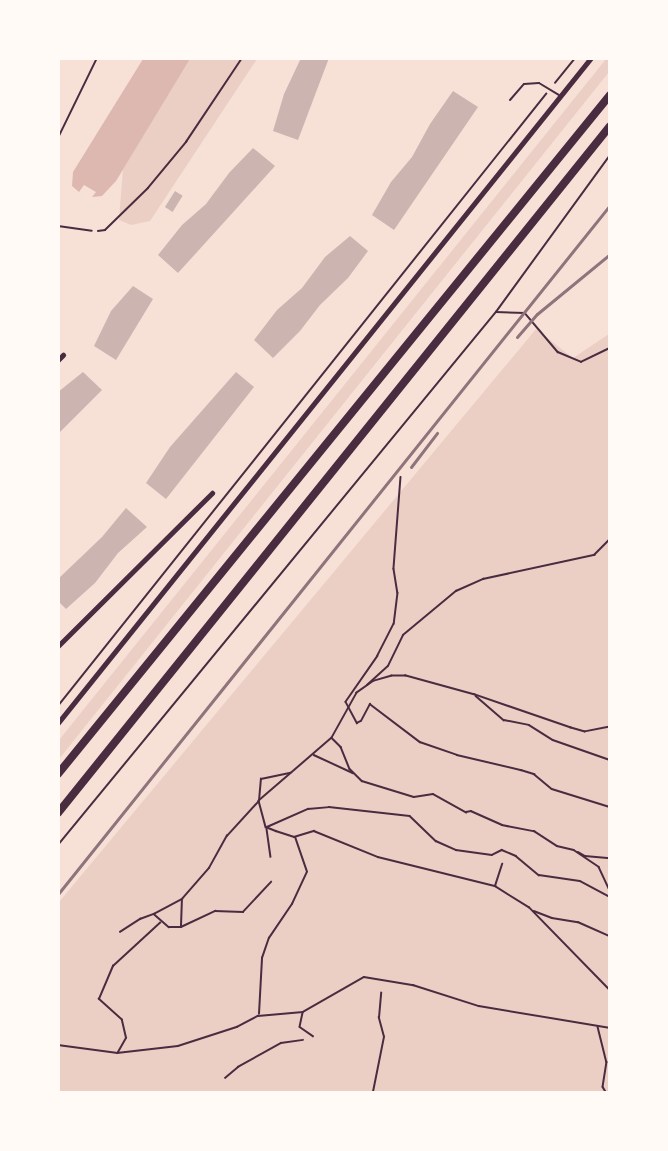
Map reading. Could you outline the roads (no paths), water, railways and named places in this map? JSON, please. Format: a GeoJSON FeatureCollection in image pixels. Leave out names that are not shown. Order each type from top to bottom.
{"type":"FeatureCollection","features":[{"type":"Feature","properties":{"kind":"highway"},"geometry":{"type":"LineString","coordinates":[[58,774],[609,95]]}},
{"type":"Feature","properties":{"kind":"highway"},"geometry":{"type":"LineString","coordinates":[[58,813],[609,126]]}},
{"type":"Feature","properties":{"kind":"street"},"geometry":{"type":"LineString","coordinates":[[58,723],[591,58]]}},
{"type":"Feature","properties":{"kind":"street"},"geometry":{"type":"LineString","coordinates":[[58,646],[212,493]]}},
{"type":"Feature","properties":{"kind":"lane"},"geometry":{"type":"LineString","coordinates":[[510,100],[524,84],[539,83],[551,88],[561,96]]}},
{"type":"Feature","properties":{"kind":"lane"},"geometry":{"type":"LineString","coordinates":[[58,226],[92,231]]}},
{"type":"Feature","properties":{"kind":"railway"},"geometry":{"type":"LineString","coordinates":[[58,894],[610,205]]}},
{"type":"Feature","properties":{"kind":"railway"},"geometry":{"type":"LineString","coordinates":[[517,337],[537,314],[610,254]]}},
{"type":"Feature","properties":{"kind":"railway"},"geometry":{"type":"LineString","coordinates":[[411,467],[437,433]]}}]}
